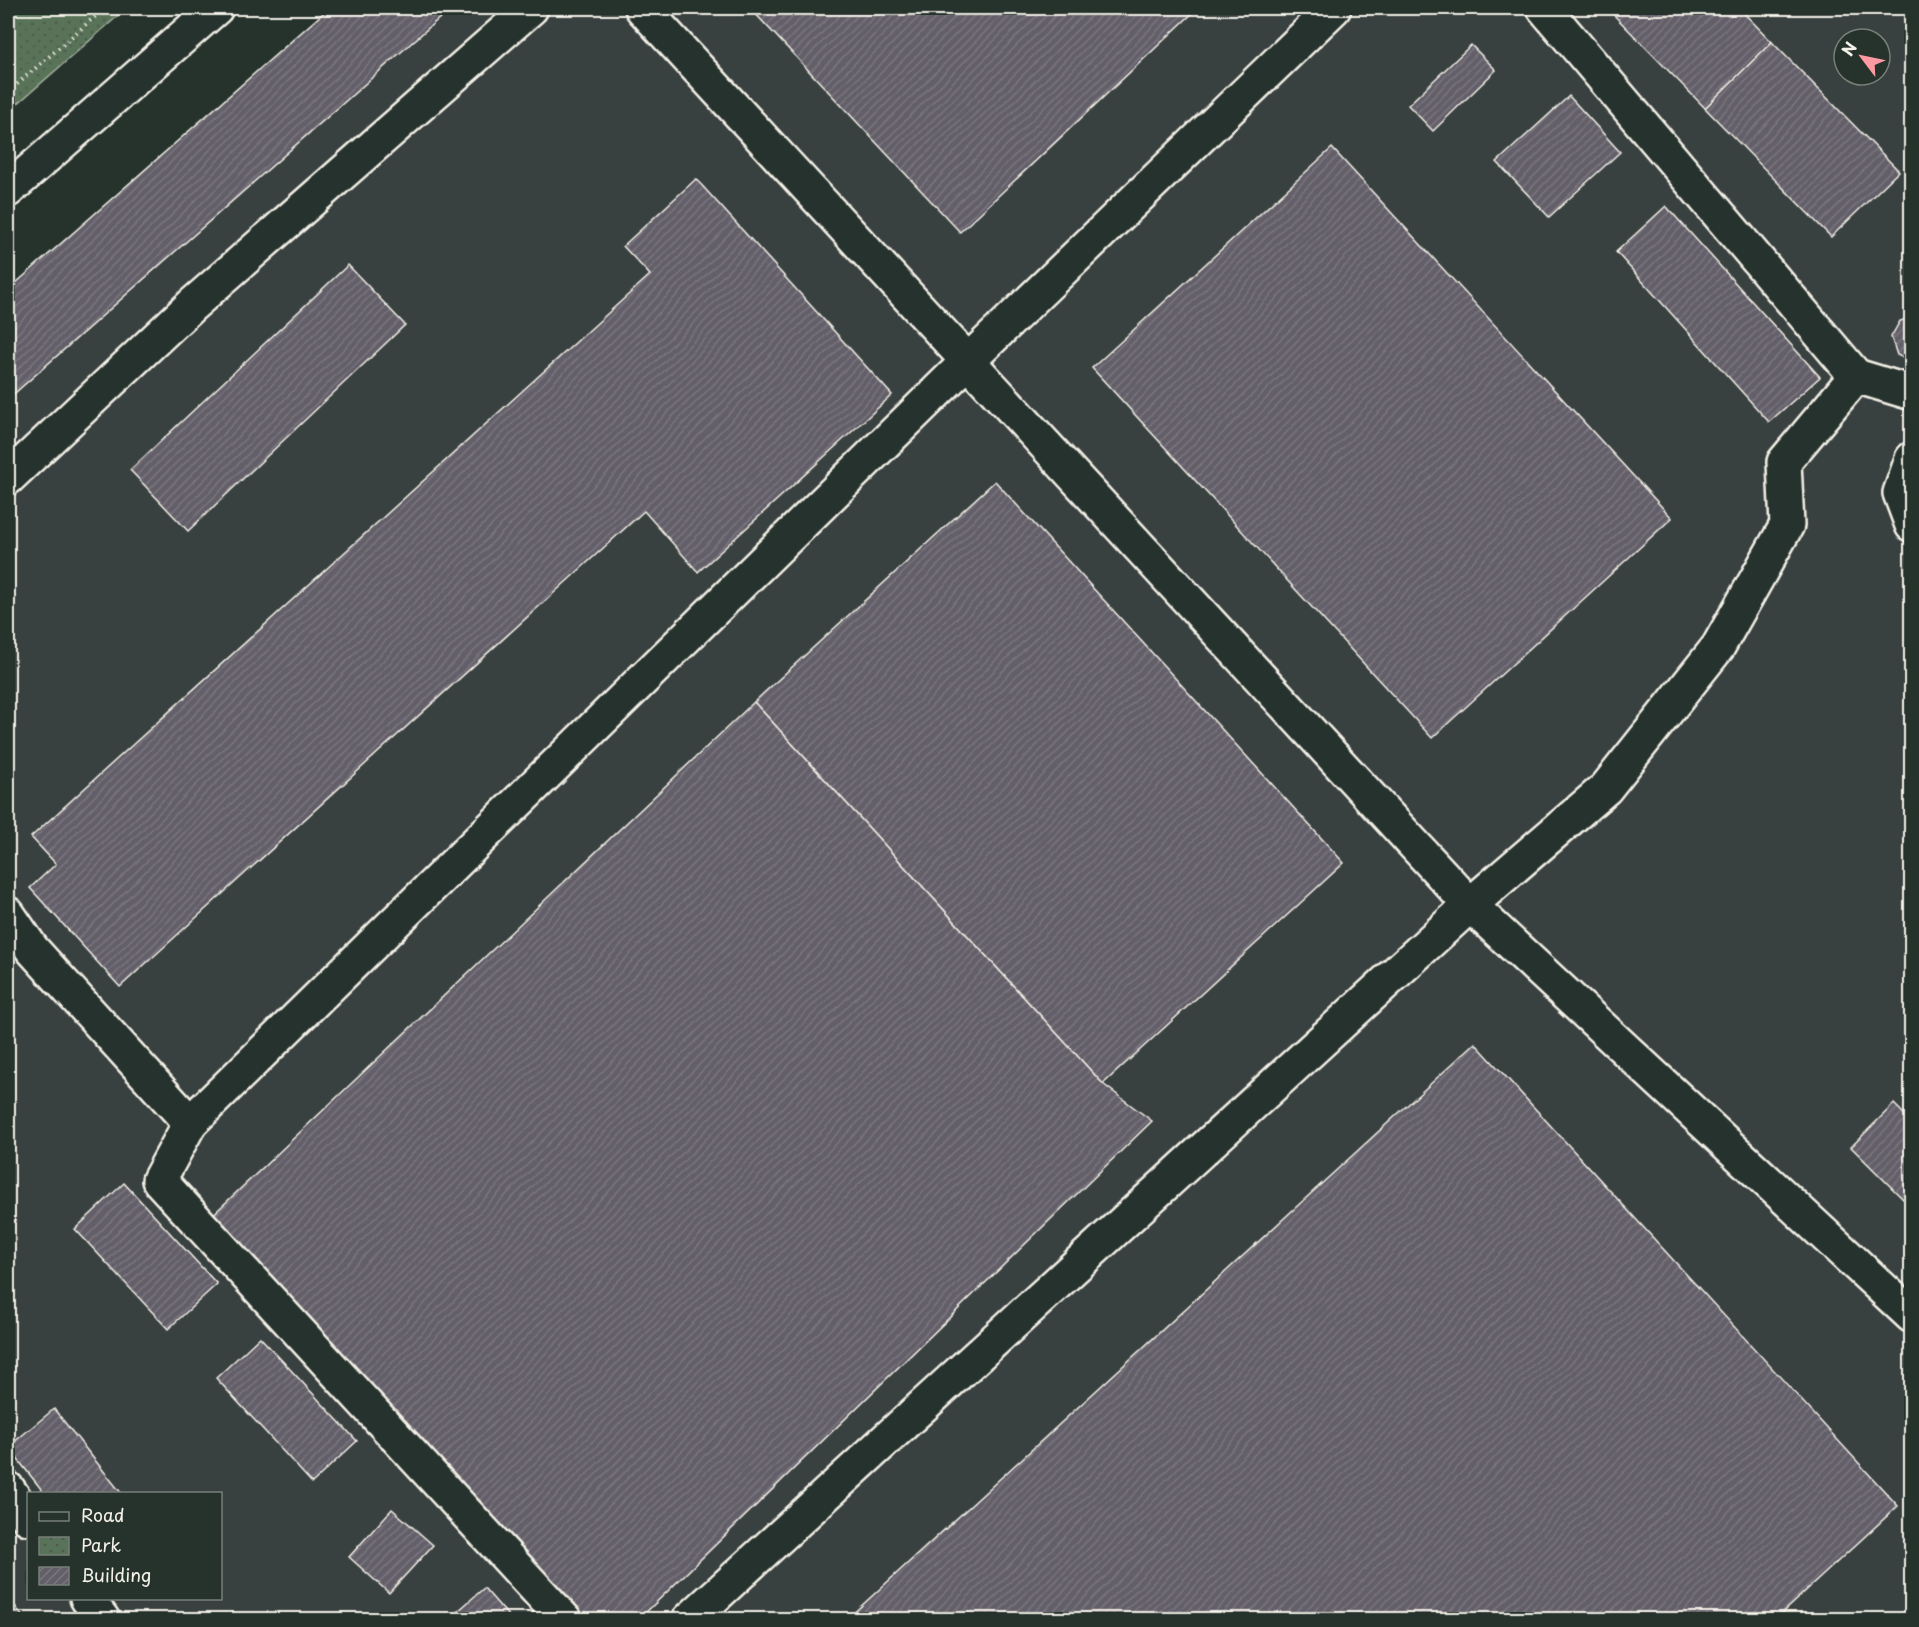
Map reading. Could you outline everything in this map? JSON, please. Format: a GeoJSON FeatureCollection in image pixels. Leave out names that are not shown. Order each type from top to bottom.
{"type":"FeatureCollection","features":[{"type":"Feature","properties":{"kind":"street"},"geometry":{"type":"LineString","coordinates":[[8,190],[216,8]]}},
{"type":"Feature","properties":{"kind":"street"},"geometry":{"type":"LineString","coordinates":[[8,478],[192,305],[531,8]]}},
{"type":"Feature","properties":{"kind":"street"},"geometry":{"type":"LineString","coordinates":[[642,8],[1470,905],[1911,1316]]}},
{"type":"Feature","properties":{"kind":"street"},"geometry":{"type":"LineString","coordinates":[[565,1620],[159,1180],[190,1123],[968,361],[1334,8]]}},
{"type":"Feature","properties":{"kind":"street"},"geometry":{"type":"LineString","coordinates":[[1544,8],[1856,376],[1911,393]]}},
{"type":"Feature","properties":{"kind":"street"},"geometry":{"type":"LineString","coordinates":[[690,1620],[1470,905],[1606,788],[1718,647],[1787,525],[1784,462],[1856,376]]}},
{"type":"Feature","properties":{"kind":"street"},"geometry":{"type":"LineString","coordinates":[[1911,459],[1900,493],[1911,525]]}},
{"type":"Feature","properties":{"kind":"street"},"geometry":{"type":"LineString","coordinates":[[8,914],[32,949],[190,1123]]}},
{"type":"Feature","properties":{"kind":"street"},"geometry":{"type":"LineString","coordinates":[[8,1489],[27,1517]]}},
{"type":"Feature","properties":{"kind":"street"},"geometry":{"type":"LineString","coordinates":[[88,1600],[103,1620]]}},
{"type":"Feature","properties":{"kind":"path"},"geometry":{"type":"LineString","coordinates":[[8,31],[13,8]]}},
{"type":"Feature","properties":{"kind":"path"},"geometry":{"type":"LineString","coordinates":[[8,92],[105,8]]}},
{"type":"Feature","properties":{"kind":"shaded area"},"geometry":{"type":"Polygon","coordinates":[[[329,8],[1911,8],[1911,1619],[8,1619],[8,290],[329,8]]]}},
{"type":"Feature","properties":{"kind":"green space"},"geometry":{"type":"Polygon","coordinates":[[[8,8],[127,8],[8,112],[8,8]]]}},
{"type":"Feature","properties":{"kind":"building"},"geometry":{"type":"Polygon","coordinates":[[[329,8],[451,8],[8,399],[8,290],[329,8]]]}},
{"type":"Feature","properties":{"kind":"building"},"geometry":{"type":"Polygon","coordinates":[[[750,8],[1198,8],[960,232],[750,8]]]}},
{"type":"Feature","properties":{"kind":"building"},"geometry":{"type":"Polygon","coordinates":[[[1607,8],[1739,8],[1772,42],[1705,108],[1607,8]]]}},
{"type":"Feature","properties":{"kind":"building"},"geometry":{"type":"Polygon","coordinates":[[[1772,42],[1899,171],[1831,237],[1705,108],[1772,42]]]}},
{"type":"Feature","properties":{"kind":"building"},"geometry":{"type":"Polygon","coordinates":[[[1471,45],[1496,70],[1433,131],[1408,105],[1471,45]]]}},
{"type":"Feature","properties":{"kind":"building"},"geometry":{"type":"Polygon","coordinates":[[[1569,96],[1620,152],[1549,217],[1497,162],[1569,96]]]}},
{"type":"Feature","properties":{"kind":"building"},"geometry":{"type":"Polygon","coordinates":[[[1332,148],[1672,518],[1432,738],[1092,368],[1332,148]]]}},
{"type":"Feature","properties":{"kind":"building"},"geometry":{"type":"Polygon","coordinates":[[[696,179],[892,395],[698,572],[644,511],[120,987],[30,888],[56,864],[31,837],[650,275],[623,246],[696,179]]]}},
{"type":"Feature","properties":{"kind":"building"},"geometry":{"type":"Polygon","coordinates":[[[1666,206],[1820,377],[1769,422],[1616,252],[1666,206]]]}},
{"type":"Feature","properties":{"kind":"building"},"geometry":{"type":"Polygon","coordinates":[[[348,265],[405,325],[188,531],[130,470],[348,265]]]}},
{"type":"Feature","properties":{"kind":"building"},"geometry":{"type":"Polygon","coordinates":[[[1912,317],[1912,362],[1897,355],[1891,337],[1900,321],[1912,317]]]}},
{"type":"Feature","properties":{"kind":"building"},"geometry":{"type":"Polygon","coordinates":[[[995,481],[1344,863],[1103,1084],[754,702],[995,481]]]}},
{"type":"Feature","properties":{"kind":"building"},"geometry":{"type":"Polygon","coordinates":[[[754,702],[1103,1084],[1152,1121],[638,1620],[579,1620],[201,1226],[754,702]]]}},
{"type":"Feature","properties":{"kind":"building"},"geometry":{"type":"Polygon","coordinates":[[[1475,1043],[1898,1506],[1774,1620],[846,1620],[1475,1043]]]}},
{"type":"Feature","properties":{"kind":"building"},"geometry":{"type":"Polygon","coordinates":[[[1894,1104],[1912,1122],[1912,1190],[1903,1199],[1851,1147],[1894,1104]]]}},
{"type":"Feature","properties":{"kind":"building"},"geometry":{"type":"Polygon","coordinates":[[[124,1183],[217,1284],[168,1329],[75,1229],[124,1183]]]}},
{"type":"Feature","properties":{"kind":"building"},"geometry":{"type":"Polygon","coordinates":[[[260,1337],[357,1441],[312,1483],[216,1378],[260,1337]]]}},
{"type":"Feature","properties":{"kind":"building"},"geometry":{"type":"Polygon","coordinates":[[[54,1409],[120,1492],[43,1492],[8,1447],[54,1409]]]}},
{"type":"Feature","properties":{"kind":"building"},"geometry":{"type":"Polygon","coordinates":[[[392,1509],[433,1545],[389,1593],[349,1557],[392,1509]]]}},
{"type":"Feature","properties":{"kind":"building"},"geometry":{"type":"Polygon","coordinates":[[[484,1588],[512,1620],[448,1620],[484,1588]]]}},
{"type":"Feature","properties":{"kind":"building"},"geometry":{"type":"Polygon","coordinates":[[[8,1596],[25,1620],[8,1620],[8,1596]]]}}]}
